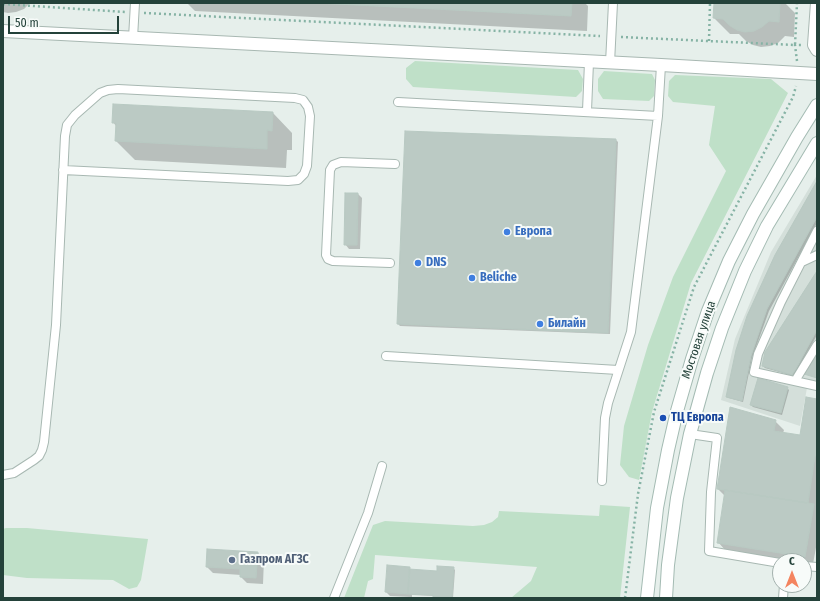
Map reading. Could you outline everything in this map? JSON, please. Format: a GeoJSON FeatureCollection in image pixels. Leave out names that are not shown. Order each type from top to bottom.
{"type":"FeatureCollection","features":[{"type":"Feature","properties":{"kind":"main road"},"geometry":{"type":"LineString","coordinates":[[817,3],[814,45],[817,50]]}},
{"type":"Feature","properties":{"kind":"main road"},"geometry":{"type":"LineString","coordinates":[[3,31],[817,74]]}},
{"type":"Feature","properties":{"kind":"main road","name":"Мостовая улица"},"geometry":{"type":"LineString","coordinates":[[647,598],[657,508],[668,450],[681,396],[708,311],[729,261],[753,214],[817,105]]}},
{"type":"Feature","properties":{"kind":"main road","name":"Мостовая улица"},"geometry":{"type":"LineString","coordinates":[[666,598],[668,565],[677,498],[690,434],[707,373],[722,328],[745,271],[768,226],[817,143]]}},
{"type":"Feature","properties":{"kind":"lane"},"geometry":{"type":"LineString","coordinates":[[134,38],[135,3]]}},
{"type":"Feature","properties":{"kind":"lane"},"geometry":{"type":"LineString","coordinates":[[610,63],[613,3]]}},
{"type":"Feature","properties":{"kind":"lane"},"geometry":{"type":"LineString","coordinates":[[587,111],[589,62]]}},
{"type":"Feature","properties":{"kind":"lane"},"geometry":{"type":"LineString","coordinates":[[602,481],[605,418],[608,403],[631,332],[658,116],[661,65]]}},
{"type":"Feature","properties":{"kind":"lane"},"geometry":{"type":"LineString","coordinates":[[3,475],[14,473],[39,456],[44,442],[56,325],[63,170],[65,136],[67,125],[75,115],[94,97],[108,90],[294,98],[303,100],[308,107],[310,116],[307,166],[304,174],[298,180],[288,181],[63,170]]}},
{"type":"Feature","properties":{"kind":"lane"},"geometry":{"type":"LineString","coordinates":[[398,102],[658,116]]}},
{"type":"Feature","properties":{"kind":"lane"},"geometry":{"type":"LineString","coordinates":[[390,263],[333,261],[328,259],[326,255],[330,170],[333,164],[341,162],[395,164]]}},
{"type":"Feature","properties":{"kind":"lane"},"geometry":{"type":"LineString","coordinates":[[817,231],[781,302],[758,354],[754,372],[817,386]]}},
{"type":"Feature","properties":{"kind":"lane"},"geometry":{"type":"LineString","coordinates":[[802,262],[817,255]]}},
{"type":"Feature","properties":{"kind":"lane"},"geometry":{"type":"LineString","coordinates":[[795,381],[817,345]]}},
{"type":"Feature","properties":{"kind":"lane"},"geometry":{"type":"LineString","coordinates":[[386,356],[618,370]]}},
{"type":"Feature","properties":{"kind":"lane"},"geometry":{"type":"LineString","coordinates":[[690,434],[718,438],[710,492],[709,551],[772,562]]}},
{"type":"Feature","properties":{"kind":"lane"},"geometry":{"type":"LineString","coordinates":[[334,598],[368,513],[382,466]]}},
{"type":"Feature","properties":{"kind":"path"},"geometry":{"type":"LineString","coordinates":[[709,41],[710,3]]}},
{"type":"Feature","properties":{"kind":"path"},"geometry":{"type":"LineString","coordinates":[[3,4],[134,13],[795,45],[797,3]]}},
{"type":"Feature","properties":{"kind":"shaded area"},"geometry":{"type":"Polygon","coordinates":[[[817,175],[817,390],[807,388],[800,426],[721,400],[735,339],[771,252],[817,175]]]}},
{"type":"Feature","properties":{"kind":"green space"},"geometry":{"type":"Polygon","coordinates":[[[415,61],[578,70],[583,79],[582,91],[576,97],[413,87],[406,79],[406,68],[415,61]]]}},
{"type":"Feature","properties":{"kind":"green space"},"geometry":{"type":"Polygon","coordinates":[[[604,71],[652,74],[655,80],[654,96],[649,101],[603,99],[598,91],[598,79],[604,71]]]}},
{"type":"Feature","properties":{"kind":"green space"},"geometry":{"type":"Polygon","coordinates":[[[675,75],[771,79],[788,93],[691,283],[652,412],[639,480],[629,477],[620,465],[624,426],[648,345],[673,277],[726,171],[709,145],[715,106],[673,102],[668,96],[669,81],[675,75]]]}},
{"type":"Feature","properties":{"kind":"green space"},"geometry":{"type":"Polygon","coordinates":[[[600,505],[630,507],[620,598],[511,598],[531,581],[537,567],[375,555],[373,579],[368,581],[364,598],[344,598],[373,525],[385,521],[473,526],[484,525],[492,522],[498,517],[499,511],[599,516],[600,505]]]}},
{"type":"Feature","properties":{"kind":"green space"},"geometry":{"type":"Polygon","coordinates":[[[27,528],[148,539],[141,580],[137,587],[129,589],[113,580],[27,578],[3,575],[3,529],[27,528]]]}},
{"type":"Feature","properties":{"kind":"building"},"geometry":{"type":"Polygon","coordinates":[[[316,3],[572,3],[571,16],[316,3]]]}},
{"type":"Feature","properties":{"kind":"building"},"geometry":{"type":"Polygon","coordinates":[[[714,3],[780,3],[779,22],[769,21],[754,31],[745,32],[737,30],[723,19],[713,18],[714,3]]]}},
{"type":"Feature","properties":{"kind":"building"},"geometry":{"type":"Polygon","coordinates":[[[113,104],[273,112],[272,131],[267,130],[267,149],[115,141],[116,123],[112,123],[113,104]]]}},
{"type":"Feature","properties":{"kind":"building","name":"Европа"},"geometry":{"type":"Polygon","coordinates":[[[405,131],[616,139],[608,333],[397,324],[405,131]]]}},
{"type":"Feature","properties":{"kind":"building"},"geometry":{"type":"Polygon","coordinates":[[[817,181],[817,217],[767,309],[751,356],[742,401],[726,397],[736,350],[747,316],[775,255],[817,181]]]}},
{"type":"Feature","properties":{"kind":"building"},"geometry":{"type":"Polygon","coordinates":[[[345,193],[358,193],[357,245],[344,245],[345,193]]]}},
{"type":"Feature","properties":{"kind":"building"},"geometry":{"type":"Polygon","coordinates":[[[817,271],[817,330],[796,369],[792,375],[762,366],[765,352],[817,271]]]}},
{"type":"Feature","properties":{"kind":"building"},"geometry":{"type":"Polygon","coordinates":[[[817,355],[817,378],[804,374],[817,355]]]}},
{"type":"Feature","properties":{"kind":"building"},"geometry":{"type":"Polygon","coordinates":[[[758,378],[788,387],[781,413],[750,405],[758,378]]]}},
{"type":"Feature","properties":{"kind":"building"},"geometry":{"type":"Polygon","coordinates":[[[806,397],[817,399],[817,456],[815,456],[808,503],[717,489],[730,407],[776,420],[774,431],[800,435],[806,397]]]}},
{"type":"Feature","properties":{"kind":"building"},"geometry":{"type":"Polygon","coordinates":[[[725,490],[814,504],[806,553],[780,553],[717,543],[725,490]]]}},
{"type":"Feature","properties":{"kind":"building","name":"Газпром АГЗС"},"geometry":{"type":"Polygon","coordinates":[[[207,549],[258,552],[256,578],[240,577],[240,569],[206,567],[207,549]]]}},
{"type":"Feature","properties":{"kind":"building"},"geometry":{"type":"Polygon","coordinates":[[[387,565],[410,567],[408,594],[385,592],[387,565]]]}},
{"type":"Feature","properties":{"kind":"building"},"geometry":{"type":"Polygon","coordinates":[[[437,566],[454,567],[452,598],[433,598],[433,595],[408,594],[409,569],[437,571],[437,566]]]}},
{"type":"Feature","properties":{"kind":"place","name":"Европа"},"geometry":{"type":"Point","coordinates":[507,232]}},
{"type":"Feature","properties":{"kind":"place","name":"DNS"},"geometry":{"type":"Point","coordinates":[418,263]}},
{"type":"Feature","properties":{"kind":"place","name":"Beliche"},"geometry":{"type":"Point","coordinates":[472,278]}},
{"type":"Feature","properties":{"kind":"place","name":"Билайн"},"geometry":{"type":"Point","coordinates":[540,324]}},
{"type":"Feature","properties":{"kind":"place","name":"ТЦ Европа"},"geometry":{"type":"Point","coordinates":[663,418]}},
{"type":"Feature","properties":{"kind":"place","name":"Газпром АГЗС"},"geometry":{"type":"Point","coordinates":[232,560]}}]}
